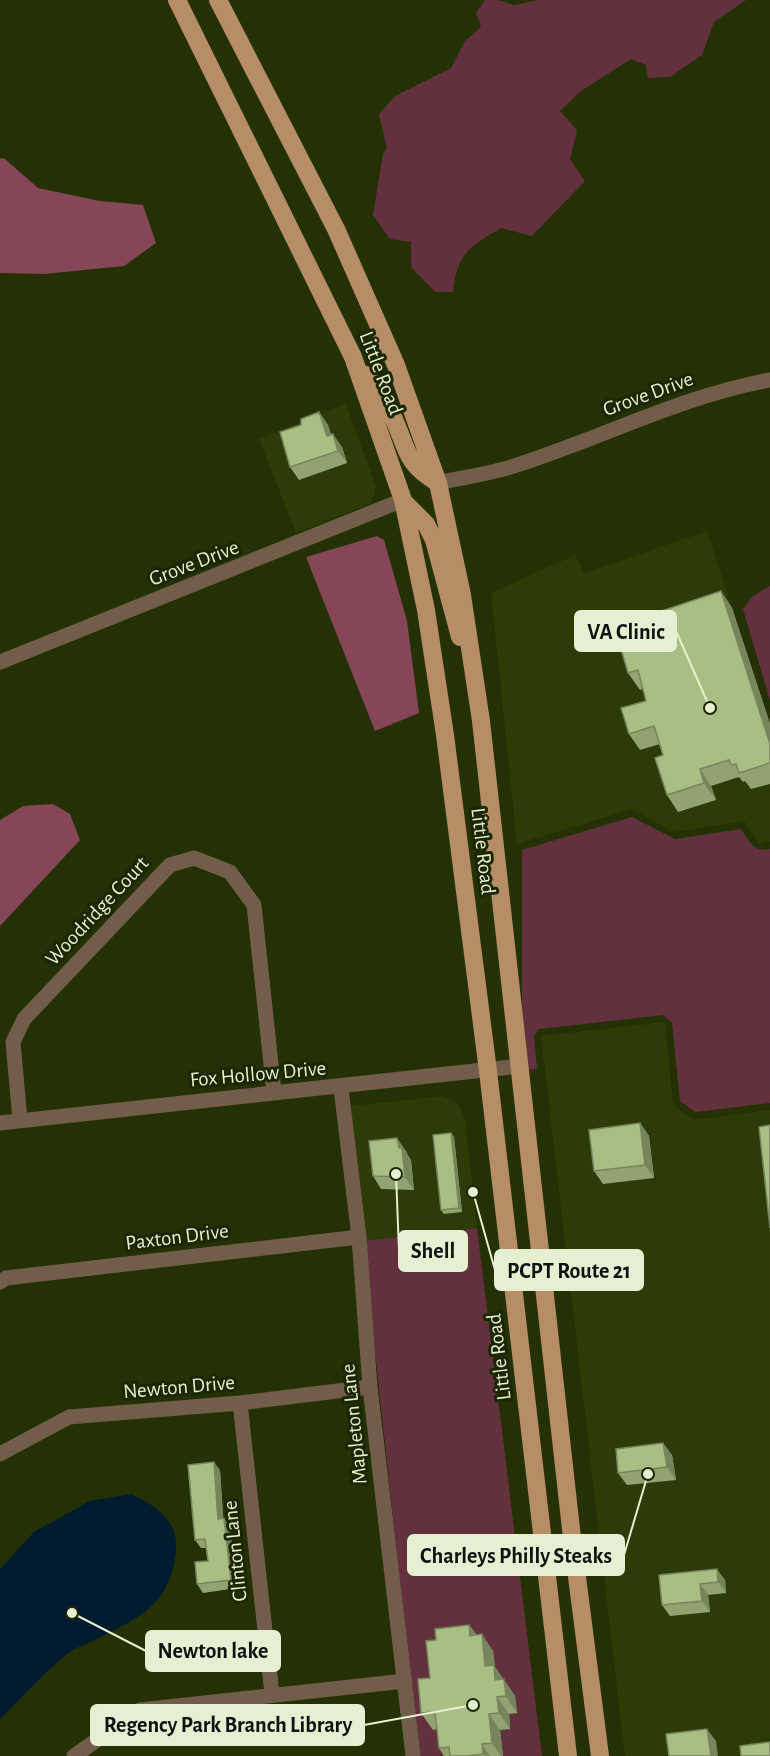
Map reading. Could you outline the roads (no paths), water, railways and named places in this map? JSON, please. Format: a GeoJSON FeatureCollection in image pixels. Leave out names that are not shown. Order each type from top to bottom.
{"type":"FeatureCollection","features":[{"type":"Feature","properties":{"kind":"main road","name":"Little Road"},"geometry":{"type":"LineString","coordinates":[[177,0],[353,357],[403,500],[433,655],[488,1071],[568,1756]]}},
{"type":"Feature","properties":{"kind":"main road","name":"Little Road"},"geometry":{"type":"LineString","coordinates":[[218,0],[336,229],[396,365],[438,483],[462,595],[481,722],[572,1538],[600,1756]]}},
{"type":"Feature","properties":{"kind":"main road"},"geometry":{"type":"LineString","coordinates":[[353,357],[387,407],[415,467],[438,483]]}},
{"type":"Feature","properties":{"kind":"main road"},"geometry":{"type":"LineString","coordinates":[[403,500],[426,524],[434,540],[458,633],[472,659]]}},
{"type":"Feature","properties":{"kind":"street","name":"Grove Drive"},"geometry":{"type":"LineString","coordinates":[[438,483],[513,467],[681,404],[732,387],[770,380]]}},
{"type":"Feature","properties":{"kind":"street","name":"Grove Drive"},"geometry":{"type":"LineString","coordinates":[[0,662],[403,500]]}},
{"type":"Feature","properties":{"kind":"street","name":"Woodridge Court"},"geometry":{"type":"LineString","coordinates":[[20,1120],[13,1042],[24,1019],[170,865],[194,858],[230,872],[254,905],[274,1092]]}},
{"type":"Feature","properties":{"kind":"street","name":"Fox Hollow Drive"},"geometry":{"type":"LineString","coordinates":[[0,1124],[274,1092],[341,1088],[520,1066]]}},
{"type":"Feature","properties":{"kind":"street","name":"Mapleton Lane"},"geometry":{"type":"LineString","coordinates":[[341,1088],[359,1237],[370,1388],[413,1756]]}},
{"type":"Feature","properties":{"kind":"street","name":"Paxton Drive"},"geometry":{"type":"LineString","coordinates":[[0,1281],[6,1278],[359,1237]]}},
{"type":"Feature","properties":{"kind":"street","name":"Newton Drive"},"geometry":{"type":"LineString","coordinates":[[0,1454],[69,1417],[240,1403],[370,1388]]}},
{"type":"Feature","properties":{"kind":"street","name":"Clinton Lane"},"geometry":{"type":"LineString","coordinates":[[240,1403],[272,1694]]}},
{"type":"Feature","properties":{"kind":"street"},"geometry":{"type":"LineString","coordinates":[[74,1756],[140,1710],[405,1681]]}},
{"type":"Feature","properties":{"kind":"water"},"geometry":{"type":"Polygon","coordinates":[[[131,1494],[149,1503],[164,1515],[174,1531],[176,1551],[173,1570],[167,1585],[160,1597],[139,1616],[66,1655],[0,1719],[0,1569],[34,1532],[90,1501],[131,1494]]]}},
{"type":"Feature","properties":{"kind":"place","name":"VA Clinic"},"geometry":{"type":"Point","coordinates":[710,708]}},
{"type":"Feature","properties":{"kind":"place","name":"Shell"},"geometry":{"type":"Point","coordinates":[396,1174]}},
{"type":"Feature","properties":{"kind":"place","name":"PCPT Route 21"},"geometry":{"type":"Point","coordinates":[473,1192]}},
{"type":"Feature","properties":{"kind":"place","name":"Charleys Philly Steaks"},"geometry":{"type":"Point","coordinates":[648,1474]}},
{"type":"Feature","properties":{"kind":"place","name":"Newton lake"},"geometry":{"type":"Point","coordinates":[72,1613]}},
{"type":"Feature","properties":{"kind":"place","name":"Regency Park Branch Library"},"geometry":{"type":"Point","coordinates":[473,1705]}}]}
